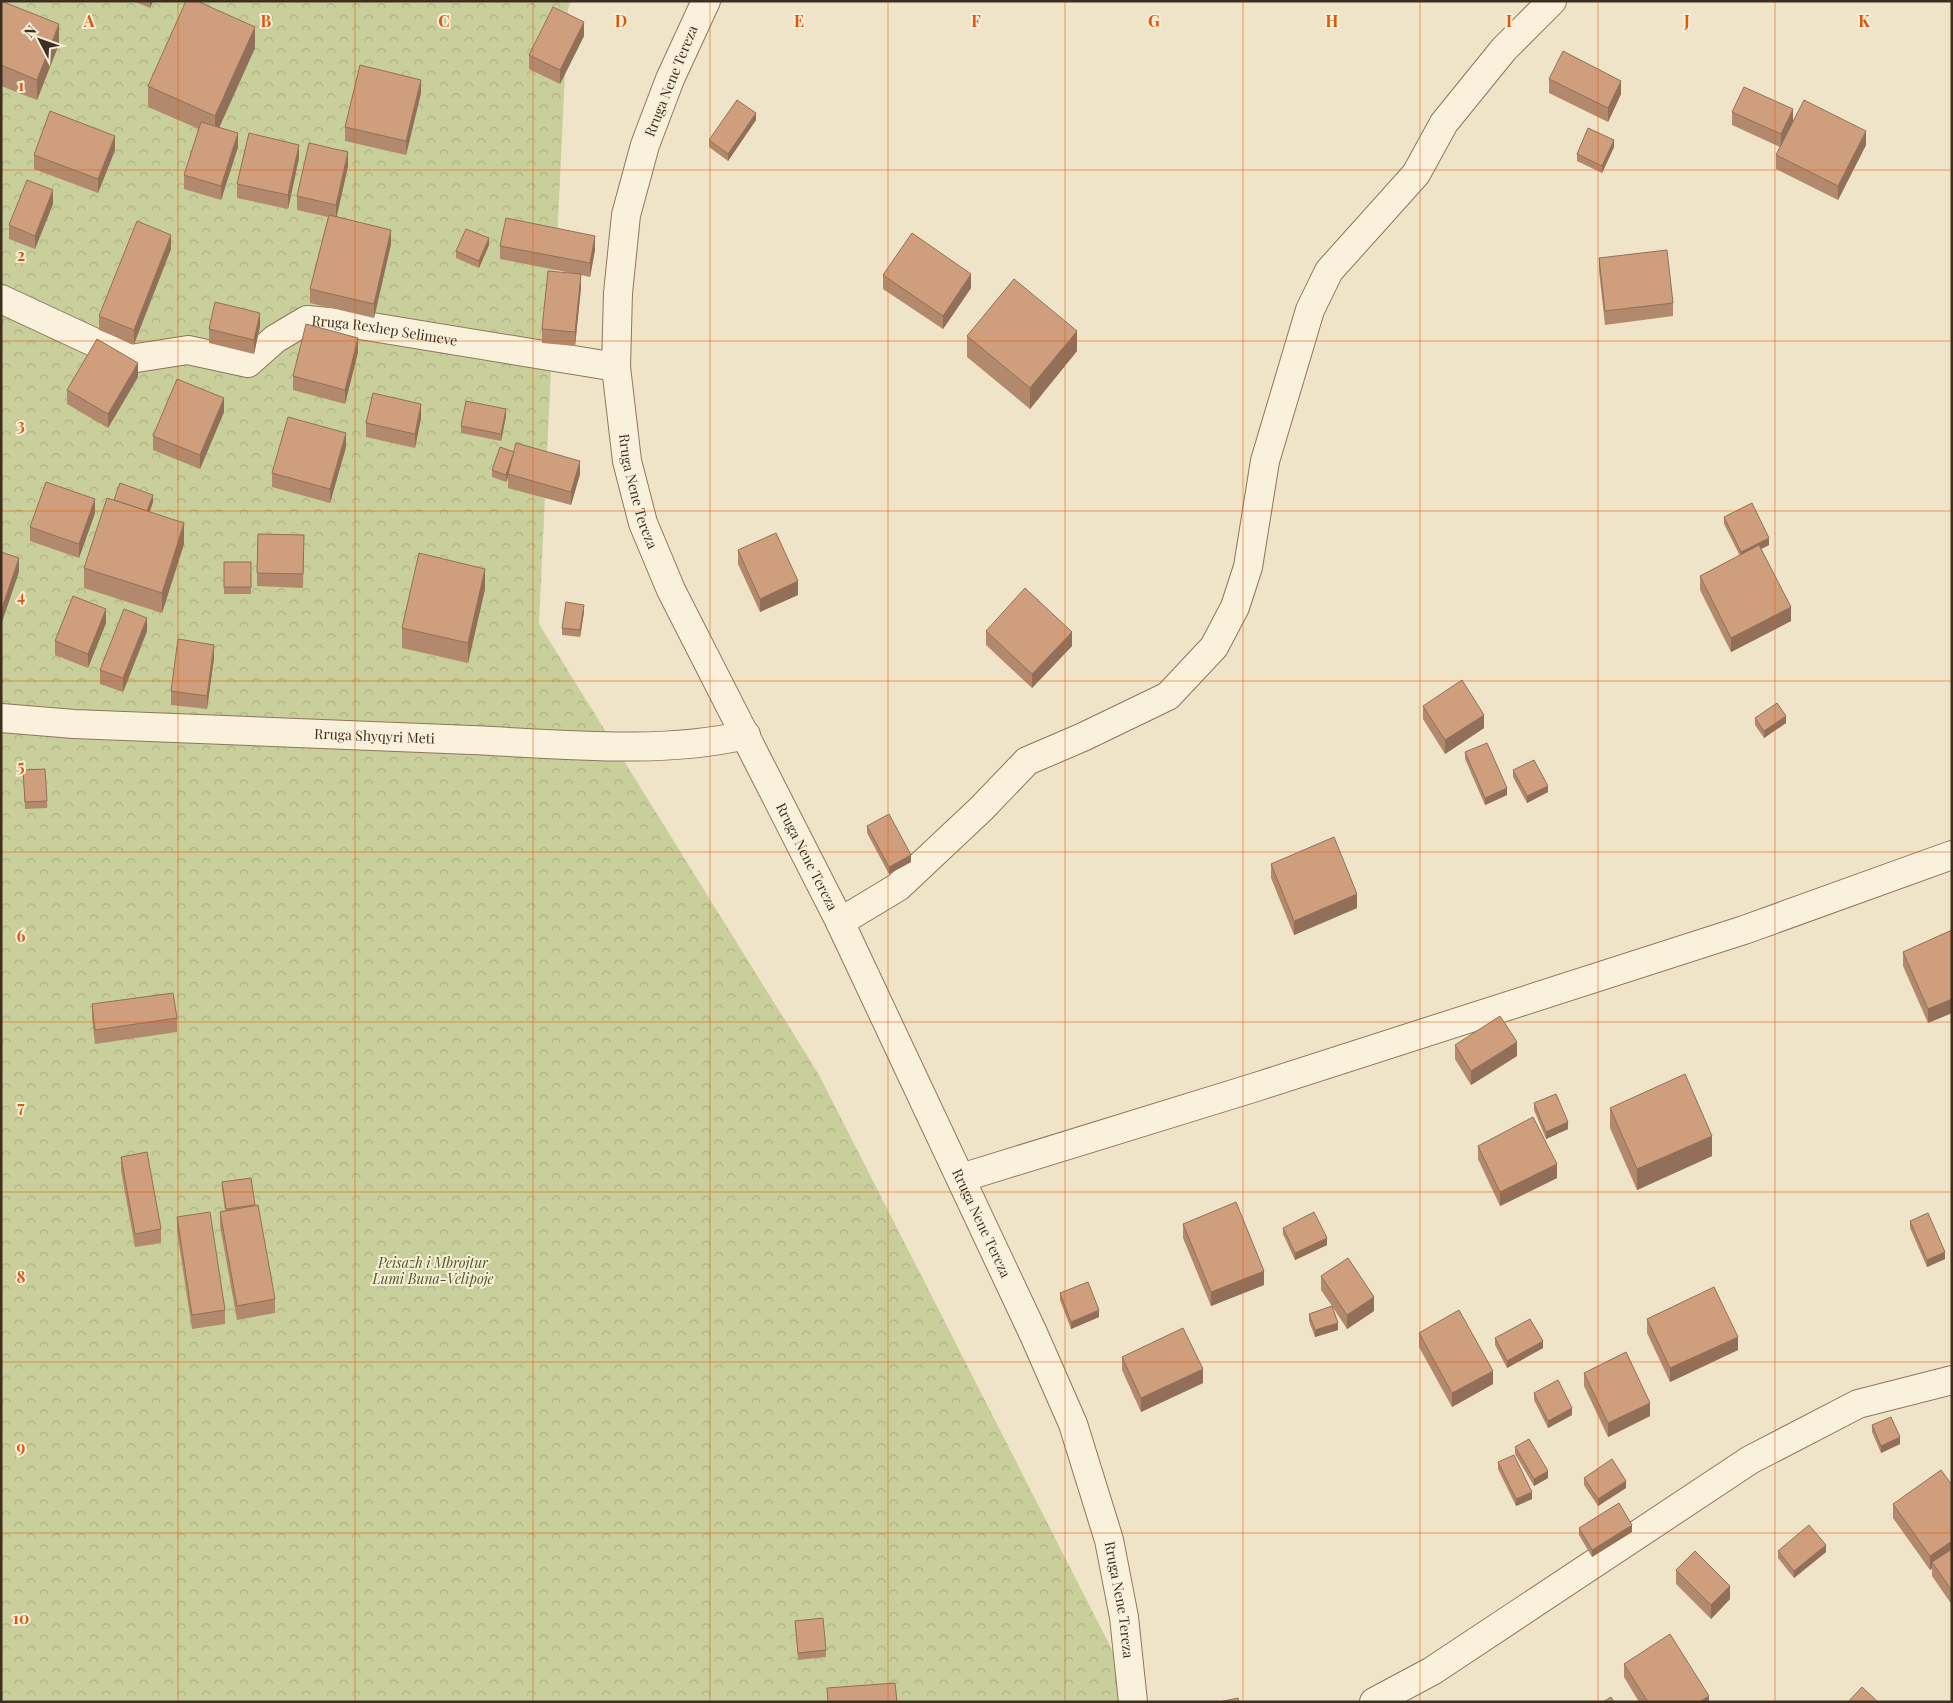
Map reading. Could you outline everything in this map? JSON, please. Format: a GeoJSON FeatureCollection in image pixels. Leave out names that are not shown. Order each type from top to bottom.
{"type":"FeatureCollection","features":[{"type":"Feature","properties":{"kind":"street","name":"Rruga Nene Tereza"},"geometry":{"type":"LineString","coordinates":[[706,1],[670,79],[644,145],[626,215],[618,293],[616,367],[626,461],[643,523],[671,590],[840,922],[961,1178],[1073,1424],[1109,1540],[1124,1617],[1133,1702]]}},
{"type":"Feature","properties":{"kind":"street"},"geometry":{"type":"LineString","coordinates":[[840,922],[898,887],[981,809],[1027,761],[1083,737],[1168,696],[1214,647],[1235,607],[1248,567],[1265,461],[1310,310],[1329,272],[1416,174],[1444,123],[1504,49],[1552,1]]}},
{"type":"Feature","properties":{"kind":"street","name":"Rruga Rexhep Selimeve"},"geometry":{"type":"LineString","coordinates":[[1,299],[130,359],[188,350],[248,363],[275,339],[307,320],[360,326],[616,367]]}},
{"type":"Feature","properties":{"kind":"street","name":"Rruga Shyqyri Meti"},"geometry":{"type":"LineString","coordinates":[[1,718],[74,724],[591,746],[684,744],[720,741],[746,735]]}},
{"type":"Feature","properties":{"kind":"street"},"geometry":{"type":"LineString","coordinates":[[961,1178],[1256,1088],[1735,933],[1952,855]]}},
{"type":"Feature","properties":{"kind":"street"},"geometry":{"type":"LineString","coordinates":[[1374,1702],[1432,1671],[1750,1460],[1858,1404],[1952,1380]]}},
{"type":"Feature","properties":{"kind":"green space","name":"Peisazh i Mbrojtur Lumi Buna-Velipoje"},"geometry":{"type":"Polygon","coordinates":[[[1,1],[571,1],[568,9],[539,624],[819,1075],[1132,1689],[1128,1702],[1,1702],[1,1]]]}},
{"type":"Feature","properties":{"kind":"building"},"geometry":{"type":"Polygon","coordinates":[[[1,1],[59,24],[37,80],[1,65],[1,1]]]}},
{"type":"Feature","properties":{"kind":"building"},"geometry":{"type":"Polygon","coordinates":[[[186,1],[197,1],[255,27],[215,116],[148,86],[186,1]]]}},
{"type":"Feature","properties":{"kind":"building"},"geometry":{"type":"Polygon","coordinates":[[[553,7],[584,22],[560,70],[529,55],[553,7]]]}},
{"type":"Feature","properties":{"kind":"building"},"geometry":{"type":"Polygon","coordinates":[[[1563,51],[1621,81],[1608,108],[1549,79],[1563,51]]]}},
{"type":"Feature","properties":{"kind":"building"},"geometry":{"type":"Polygon","coordinates":[[[360,65],[421,80],[406,141],[345,127],[360,65]]]}},
{"type":"Feature","properties":{"kind":"building"},"geometry":{"type":"Polygon","coordinates":[[[1744,87],[1793,109],[1781,134],[1732,112],[1744,87]]]}},
{"type":"Feature","properties":{"kind":"building"},"geometry":{"type":"Polygon","coordinates":[[[737,100],[756,113],[728,154],[709,140],[737,100]]]}},
{"type":"Feature","properties":{"kind":"building"},"geometry":{"type":"Polygon","coordinates":[[[1804,100],[1866,131],[1838,186],[1776,155],[1804,100]]]}},
{"type":"Feature","properties":{"kind":"building"},"geometry":{"type":"Polygon","coordinates":[[[50,111],[115,136],[98,179],[34,155],[50,111]]]}},
{"type":"Feature","properties":{"kind":"building"},"geometry":{"type":"Polygon","coordinates":[[[201,122],[238,133],[221,186],[184,175],[201,122]]]}},
{"type":"Feature","properties":{"kind":"building"},"geometry":{"type":"Polygon","coordinates":[[[1588,128],[1614,140],[1602,166],[1577,154],[1588,128]]]}},
{"type":"Feature","properties":{"kind":"building"},"geometry":{"type":"Polygon","coordinates":[[[249,133],[299,145],[288,195],[237,184],[249,133]]]}},
{"type":"Feature","properties":{"kind":"building"},"geometry":{"type":"Polygon","coordinates":[[[309,143],[348,152],[336,205],[297,196],[309,143]]]}},
{"type":"Feature","properties":{"kind":"building"},"geometry":{"type":"Polygon","coordinates":[[[27,180],[53,190],[35,236],[9,225],[27,180]]]}},
{"type":"Feature","properties":{"kind":"building"},"geometry":{"type":"Polygon","coordinates":[[[329,215],[391,230],[374,304],[310,289],[329,215]]]}},
{"type":"Feature","properties":{"kind":"building"},"geometry":{"type":"Polygon","coordinates":[[[506,218],[595,236],[590,263],[500,246],[506,218]]]}},
{"type":"Feature","properties":{"kind":"building"},"geometry":{"type":"Polygon","coordinates":[[[137,221],[171,235],[134,330],[99,316],[137,221]]]}},
{"type":"Feature","properties":{"kind":"building"},"geometry":{"type":"Polygon","coordinates":[[[466,229],[489,238],[479,261],[456,251],[466,229]]]}},
{"type":"Feature","properties":{"kind":"building"},"geometry":{"type":"Polygon","coordinates":[[[912,233],[971,274],[943,316],[883,275],[912,233]]]}},
{"type":"Feature","properties":{"kind":"building"},"geometry":{"type":"Polygon","coordinates":[[[1667,250],[1673,303],[1605,311],[1599,258],[1667,250]]]}},
{"type":"Feature","properties":{"kind":"building"},"geometry":{"type":"Polygon","coordinates":[[[548,271],[581,274],[575,332],[542,329],[548,271]]]}},
{"type":"Feature","properties":{"kind":"building"},"geometry":{"type":"Polygon","coordinates":[[[1014,279],[1077,331],[1030,388],[967,336],[1014,279]]]}},
{"type":"Feature","properties":{"kind":"building"},"geometry":{"type":"Polygon","coordinates":[[[215,302],[260,313],[254,340],[209,329],[215,302]]]}},
{"type":"Feature","properties":{"kind":"building"},"geometry":{"type":"Polygon","coordinates":[[[306,324],[358,338],[345,390],[293,376],[306,324]]]}},
{"type":"Feature","properties":{"kind":"building"},"geometry":{"type":"Polygon","coordinates":[[[97,339],[138,363],[108,414],[67,390],[97,339]]]}},
{"type":"Feature","properties":{"kind":"building"},"geometry":{"type":"Polygon","coordinates":[[[177,379],[224,398],[200,455],[153,436],[177,379]]]}},
{"type":"Feature","properties":{"kind":"building"},"geometry":{"type":"Polygon","coordinates":[[[373,393],[421,404],[415,434],[366,423],[373,393]]]}},
{"type":"Feature","properties":{"kind":"building"},"geometry":{"type":"Polygon","coordinates":[[[466,401],[506,409],[501,434],[461,426],[466,401]]]}},
{"type":"Feature","properties":{"kind":"building"},"geometry":{"type":"Polygon","coordinates":[[[288,417],[346,433],[330,489],[272,473],[288,417]]]}},
{"type":"Feature","properties":{"kind":"building"},"geometry":{"type":"Polygon","coordinates":[[[516,443],[580,461],[571,492],[508,474],[516,443]]]}},
{"type":"Feature","properties":{"kind":"building"},"geometry":{"type":"Polygon","coordinates":[[[500,447],[514,452],[506,475],[492,470],[500,447]]]}},
{"type":"Feature","properties":{"kind":"building"},"geometry":{"type":"Polygon","coordinates":[[[46,482],[95,499],[79,544],[30,527],[46,482]]]}},
{"type":"Feature","properties":{"kind":"building"},"geometry":{"type":"Polygon","coordinates":[[[120,483],[153,495],[147,511],[114,500],[120,483]]]}},
{"type":"Feature","properties":{"kind":"building"},"geometry":{"type":"Polygon","coordinates":[[[107,498],[184,523],[162,593],[84,568],[107,498]]]}},
{"type":"Feature","properties":{"kind":"building"},"geometry":{"type":"Polygon","coordinates":[[[1752,503],[1769,538],[1741,552],[1724,517],[1752,503]]]}},
{"type":"Feature","properties":{"kind":"building"},"geometry":{"type":"Polygon","coordinates":[[[776,533],[798,581],[760,599],[738,550],[776,533]]]}},
{"type":"Feature","properties":{"kind":"building"},"geometry":{"type":"Polygon","coordinates":[[[258,534],[304,535],[303,574],[257,573],[258,534]]]}},
{"type":"Feature","properties":{"kind":"building"},"geometry":{"type":"Polygon","coordinates":[[[1759,545],[1791,607],[1731,638],[1700,576],[1759,545]]]}},
{"type":"Feature","properties":{"kind":"building"},"geometry":{"type":"Polygon","coordinates":[[[1,552],[19,558],[1,611],[1,552]]]}},
{"type":"Feature","properties":{"kind":"building"},"geometry":{"type":"Polygon","coordinates":[[[419,553],[485,569],[468,643],[402,628],[419,553]]]}},
{"type":"Feature","properties":{"kind":"building"},"geometry":{"type":"Polygon","coordinates":[[[224,562],[251,562],[251,587],[224,587],[224,562]]]}},
{"type":"Feature","properties":{"kind":"building"},"geometry":{"type":"Polygon","coordinates":[[[1025,588],[1072,632],[1032,674],[986,631],[1025,588]]]}},
{"type":"Feature","properties":{"kind":"building"},"geometry":{"type":"Polygon","coordinates":[[[73,596],[106,609],[88,654],[55,641],[73,596]]]}},
{"type":"Feature","properties":{"kind":"building"},"geometry":{"type":"Polygon","coordinates":[[[566,602],[584,605],[580,630],[562,628],[566,602]]]}},
{"type":"Feature","properties":{"kind":"building"},"geometry":{"type":"Polygon","coordinates":[[[124,609],[147,618],[123,678],[100,670],[124,609]]]}},
{"type":"Feature","properties":{"kind":"building"},"geometry":{"type":"Polygon","coordinates":[[[178,639],[214,645],[207,696],[171,691],[178,639]]]}},
{"type":"Feature","properties":{"kind":"building"},"geometry":{"type":"Polygon","coordinates":[[[1462,680],[1484,715],[1445,740],[1423,706],[1462,680]]]}},
{"type":"Feature","properties":{"kind":"building"},"geometry":{"type":"Polygon","coordinates":[[[1777,703],[1786,716],[1764,731],[1755,718],[1777,703]]]}},
{"type":"Feature","properties":{"kind":"building"},"geometry":{"type":"Polygon","coordinates":[[[1487,743],[1507,788],[1485,798],[1465,752],[1487,743]]]}},
{"type":"Feature","properties":{"kind":"building"},"geometry":{"type":"Polygon","coordinates":[[[1534,760],[1548,786],[1527,796],[1513,770],[1534,760]]]}},
{"type":"Feature","properties":{"kind":"building"},"geometry":{"type":"Polygon","coordinates":[[[45,769],[47,801],[25,802],[23,770],[45,769]]]}},
{"type":"Feature","properties":{"kind":"building"},"geometry":{"type":"Polygon","coordinates":[[[889,814],[911,855],[889,867],[867,826],[889,814]]]}},
{"type":"Feature","properties":{"kind":"building"},"geometry":{"type":"Polygon","coordinates":[[[1334,837],[1357,894],[1294,921],[1271,864],[1334,837]]]}},
{"type":"Feature","properties":{"kind":"building"},"geometry":{"type":"Polygon","coordinates":[[[1952,930],[1952,999],[1928,1009],[1903,952],[1952,930]]]}},
{"type":"Feature","properties":{"kind":"building"},"geometry":{"type":"Polygon","coordinates":[[[173,993],[177,1018],[95,1030],[92,1004],[173,993]]]}},
{"type":"Feature","properties":{"kind":"building"},"geometry":{"type":"Polygon","coordinates":[[[1500,1016],[1517,1042],[1471,1071],[1455,1045],[1500,1016]]]}},
{"type":"Feature","properties":{"kind":"building"},"geometry":{"type":"Polygon","coordinates":[[[1685,1074],[1712,1136],[1637,1169],[1610,1108],[1685,1074]]]}},
{"type":"Feature","properties":{"kind":"building"},"geometry":{"type":"Polygon","coordinates":[[[1556,1094],[1568,1122],[1546,1132],[1534,1103],[1556,1094]]]}},
{"type":"Feature","properties":{"kind":"building"},"geometry":{"type":"Polygon","coordinates":[[[1533,1117],[1557,1164],[1500,1192],[1478,1146],[1533,1117]]]}},
{"type":"Feature","properties":{"kind":"building"},"geometry":{"type":"Polygon","coordinates":[[[147,1152],[161,1229],[135,1234],[121,1157],[147,1152]]]}},
{"type":"Feature","properties":{"kind":"building"},"geometry":{"type":"Polygon","coordinates":[[[251,1178],[255,1205],[226,1209],[222,1182],[251,1178]]]}},
{"type":"Feature","properties":{"kind":"building"},"geometry":{"type":"Polygon","coordinates":[[[1236,1202],[1264,1271],[1211,1292],[1183,1224],[1236,1202]]]}},
{"type":"Feature","properties":{"kind":"building"},"geometry":{"type":"Polygon","coordinates":[[[258,1205],[275,1299],[237,1306],[220,1212],[258,1205]]]}},
{"type":"Feature","properties":{"kind":"building"},"geometry":{"type":"Polygon","coordinates":[[[210,1212],[225,1310],[192,1315],[177,1217],[210,1212]]]}},
{"type":"Feature","properties":{"kind":"building"},"geometry":{"type":"Polygon","coordinates":[[[1314,1212],[1327,1238],[1295,1253],[1283,1228],[1314,1212]]]}},
{"type":"Feature","properties":{"kind":"building"},"geometry":{"type":"Polygon","coordinates":[[[1928,1213],[1945,1252],[1927,1260],[1910,1221],[1928,1213]]]}},
{"type":"Feature","properties":{"kind":"building"},"geometry":{"type":"Polygon","coordinates":[[[1348,1258],[1374,1297],[1347,1315],[1321,1276],[1348,1258]]]}},
{"type":"Feature","properties":{"kind":"building"},"geometry":{"type":"Polygon","coordinates":[[[1088,1282],[1099,1310],[1071,1322],[1060,1293],[1088,1282]]]}},
{"type":"Feature","properties":{"kind":"building"},"geometry":{"type":"Polygon","coordinates":[[[1714,1287],[1738,1337],[1670,1368],[1647,1319],[1714,1287]]]}},
{"type":"Feature","properties":{"kind":"building"},"geometry":{"type":"Polygon","coordinates":[[[1332,1306],[1338,1323],[1315,1330],[1309,1314],[1332,1306]]]}},
{"type":"Feature","properties":{"kind":"building"},"geometry":{"type":"Polygon","coordinates":[[[1459,1310],[1493,1371],[1452,1393],[1419,1333],[1459,1310]]]}},
{"type":"Feature","properties":{"kind":"building"},"geometry":{"type":"Polygon","coordinates":[[[1530,1319],[1543,1341],[1507,1361],[1495,1338],[1530,1319]]]}},
{"type":"Feature","properties":{"kind":"building"},"geometry":{"type":"Polygon","coordinates":[[[1183,1328],[1203,1369],[1141,1398],[1122,1357],[1183,1328]]]}},
{"type":"Feature","properties":{"kind":"building"},"geometry":{"type":"Polygon","coordinates":[[[1626,1352],[1650,1403],[1608,1423],[1584,1373],[1626,1352]]]}},
{"type":"Feature","properties":{"kind":"building"},"geometry":{"type":"Polygon","coordinates":[[[1558,1380],[1572,1408],[1548,1421],[1534,1393],[1558,1380]]]}},
{"type":"Feature","properties":{"kind":"building"},"geometry":{"type":"Polygon","coordinates":[[[1891,1417],[1900,1437],[1881,1446],[1872,1425],[1891,1417]]]}},
{"type":"Feature","properties":{"kind":"building"},"geometry":{"type":"Polygon","coordinates":[[[1529,1439],[1548,1471],[1534,1479],[1515,1447],[1529,1439]]]}},
{"type":"Feature","properties":{"kind":"building"},"geometry":{"type":"Polygon","coordinates":[[[1514,1455],[1532,1492],[1516,1499],[1498,1462],[1514,1455]]]}},
{"type":"Feature","properties":{"kind":"building"},"geometry":{"type":"Polygon","coordinates":[[[1612,1459],[1626,1481],[1598,1499],[1584,1478],[1612,1459]]]}},
{"type":"Feature","properties":{"kind":"building"},"geometry":{"type":"Polygon","coordinates":[[[1941,1470],[1952,1485],[1952,1541],[1930,1556],[1893,1504],[1941,1470]]]}},
{"type":"Feature","properties":{"kind":"building"},"geometry":{"type":"Polygon","coordinates":[[[1619,1503],[1632,1525],[1592,1550],[1579,1528],[1619,1503]]]}},
{"type":"Feature","properties":{"kind":"building"},"geometry":{"type":"Polygon","coordinates":[[[1809,1525],[1826,1545],[1794,1571],[1778,1551],[1809,1525]]]}},
{"type":"Feature","properties":{"kind":"building"},"geometry":{"type":"Polygon","coordinates":[[[1952,1549],[1952,1591],[1932,1562],[1952,1549]]]}},
{"type":"Feature","properties":{"kind":"building"},"geometry":{"type":"Polygon","coordinates":[[[1695,1551],[1730,1586],[1711,1605],[1676,1570],[1695,1551]]]}},
{"type":"Feature","properties":{"kind":"building"},"geometry":{"type":"Polygon","coordinates":[[[823,1618],[826,1650],[798,1653],[795,1621],[823,1618]]]}},
{"type":"Feature","properties":{"kind":"building"},"geometry":{"type":"Polygon","coordinates":[[[1670,1634],[1709,1696],[1699,1702],[1648,1702],[1624,1664],[1670,1634]]]}},
{"type":"Feature","properties":{"kind":"building"},"geometry":{"type":"Polygon","coordinates":[[[895,1683],[897,1702],[828,1702],[827,1688],[895,1683]]]}},
{"type":"Feature","properties":{"kind":"building"},"geometry":{"type":"Polygon","coordinates":[[[1862,1687],[1878,1702],[1848,1702],[1862,1687]]]}},
{"type":"Feature","properties":{"kind":"building"},"geometry":{"type":"Polygon","coordinates":[[[1611,1697],[1614,1702],[1603,1702],[1611,1697]]]}},
{"type":"Feature","properties":{"kind":"building"},"geometry":{"type":"Polygon","coordinates":[[[1238,1698],[1239,1702],[1219,1702],[1238,1698]]]}}]}
